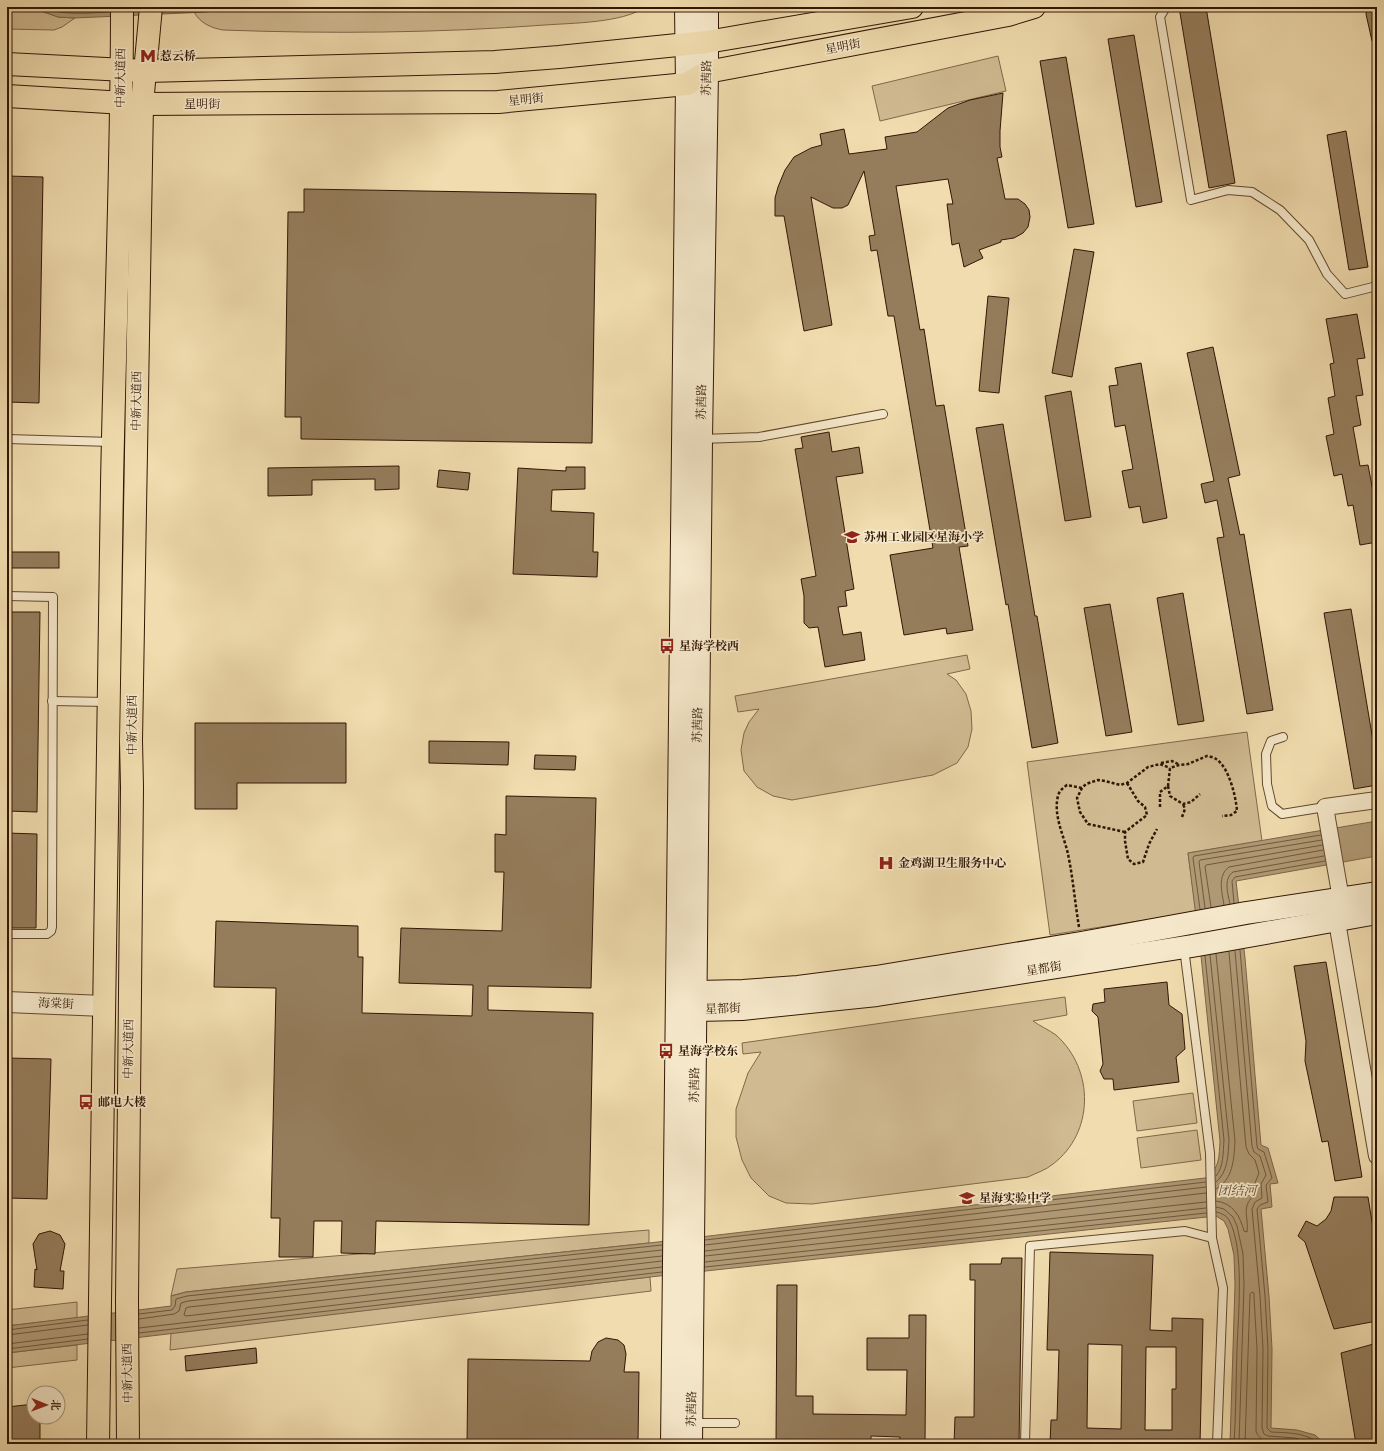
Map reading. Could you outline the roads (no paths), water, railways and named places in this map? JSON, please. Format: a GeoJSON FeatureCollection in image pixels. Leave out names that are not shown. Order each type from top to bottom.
{"type":"FeatureCollection","features":[{"type":"Feature","properties":{"kind":"main road","name":"苏茜路"},"geometry":{"type":"LineString","coordinates":[[686,7],[690,1001]]}},
{"type":"Feature","properties":{"kind":"main road","name":"苏茜路"},"geometry":{"type":"LineString","coordinates":[[672,1444],[683,1295],[701,439],[708,42],[707,7]]}},
{"type":"Feature","properties":{"kind":"main road"},"geometry":{"type":"LineString","coordinates":[[7,64],[146,71],[495,62],[708,42],[912,7]]}},
{"type":"Feature","properties":{"kind":"main road","name":"星明街"},"geometry":{"type":"LineString","coordinates":[[7,96],[132,103],[498,102],[687,84],[707,72],[1008,15],[1034,7]]}},
{"type":"Feature","properties":{"kind":"main road","name":"中新大道西"},"geometry":{"type":"LineString","coordinates":[[98,1444],[112,442],[132,103],[146,71],[150,14]]}},
{"type":"Feature","properties":{"kind":"main road","name":"中新大道西"},"geometry":{"type":"LineString","coordinates":[[122,15],[122,70],[132,103],[132,787],[127,1301],[128,1444]]}},
{"type":"Feature","properties":{"kind":"main road","name":"星都街"},"geometry":{"type":"LineString","coordinates":[[690,1001],[749,1008],[877,995],[1188,947],[1250,935],[1377,893]]}},
{"type":"Feature","properties":{"kind":"main road","name":"星都街"},"geometry":{"type":"LineString","coordinates":[[690,1001],[743,991],[798,987],[876,977],[1081,943],[1246,913],[1337,906],[1377,913]]}},
{"type":"Feature","properties":{"kind":"main road","name":"苏茜路"},"geometry":{"type":"LineString","coordinates":[[683,1295],[691,1433]]}},
{"type":"Feature","properties":{"kind":"street"},"geometry":{"type":"LineString","coordinates":[[1377,800],[1324,807],[1337,874],[1337,906],[1377,1156]]}},
{"type":"Feature","properties":{"kind":"street","name":"海棠街"},"geometry":{"type":"LineString","coordinates":[[7,1002],[104,1006]]}},
{"type":"Feature","properties":{"kind":"lane"},"geometry":{"type":"LineString","coordinates":[[1166,7],[1160,17],[1191,200],[1228,190],[1252,192],[1280,210],[1309,240],[1326,274],[1345,294],[1377,286]]}},
{"type":"Feature","properties":{"kind":"lane"},"geometry":{"type":"LineString","coordinates":[[701,439],[759,437],[883,414]]}},
{"type":"Feature","properties":{"kind":"lane"},"geometry":{"type":"LineString","coordinates":[[7,439],[112,442]]}},
{"type":"Feature","properties":{"kind":"lane"},"geometry":{"type":"LineString","coordinates":[[7,596],[53,597],[52,927],[49,933],[46,934],[7,934]]}},
{"type":"Feature","properties":{"kind":"lane"},"geometry":{"type":"LineString","coordinates":[[52,701],[108,702]]}},
{"type":"Feature","properties":{"kind":"lane"},"geometry":{"type":"LineString","coordinates":[[1283,737],[1271,741],[1266,754],[1267,784],[1272,806],[1282,814],[1324,807]]}},
{"type":"Feature","properties":{"kind":"lane"},"geometry":{"type":"LineString","coordinates":[[1188,947],[1210,1153],[1212,1238],[1223,1288],[1217,1444]]}},
{"type":"Feature","properties":{"kind":"lane"},"geometry":{"type":"LineString","coordinates":[[1026,1444],[1030,1246],[1185,1231],[1212,1238]]}},
{"type":"Feature","properties":{"kind":"lane"},"geometry":{"type":"LineString","coordinates":[[691,1433],[735,1423]]}},
{"type":"Feature","properties":{"kind":"water"},"geometry":{"type":"Polygon","coordinates":[[[30,7],[232,7],[206,12],[75,18],[58,17],[30,7]]]}},
{"type":"Feature","properties":{"kind":"water","name":"团结河"},"geometry":{"type":"Polygon","coordinates":[[[1377,821],[1377,856],[1236,881],[1245,958],[1261,1145],[1268,1148],[1278,1183],[1270,1184],[1272,1207],[1261,1209],[1272,1349],[1271,1428],[1297,1430],[1315,1435],[1325,1444],[1230,1444],[1235,1285],[1234,1255],[1228,1229],[1224,1221],[1216,1216],[650,1277],[7,1353],[7,1326],[171,1306],[171,1296],[186,1292],[649,1243],[1205,1178],[1214,1171],[1218,1162],[1220,1141],[1201,956],[1188,853],[1377,821]]]}},
{"type":"Feature","properties":{"kind":"place","name":"惹云桥"},"geometry":{"type":"Point","coordinates":[148,56]}},
{"type":"Feature","properties":{"kind":"place","name":"苏州工业园区星海小学"},"geometry":{"type":"Point","coordinates":[852,537]}},
{"type":"Feature","properties":{"kind":"place","name":"星海学校西"},"geometry":{"type":"Point","coordinates":[667,646]}},
{"type":"Feature","properties":{"kind":"place","name":"金鸡湖卫生服务中心"},"geometry":{"type":"Point","coordinates":[886,863]}},
{"type":"Feature","properties":{"kind":"place","name":"星海学校东"},"geometry":{"type":"Point","coordinates":[666,1051]}},
{"type":"Feature","properties":{"kind":"place","name":"邮电大楼"},"geometry":{"type":"Point","coordinates":[86,1102]}},
{"type":"Feature","properties":{"kind":"place","name":"星海实验中学"},"geometry":{"type":"Point","coordinates":[967,1198]}}]}
